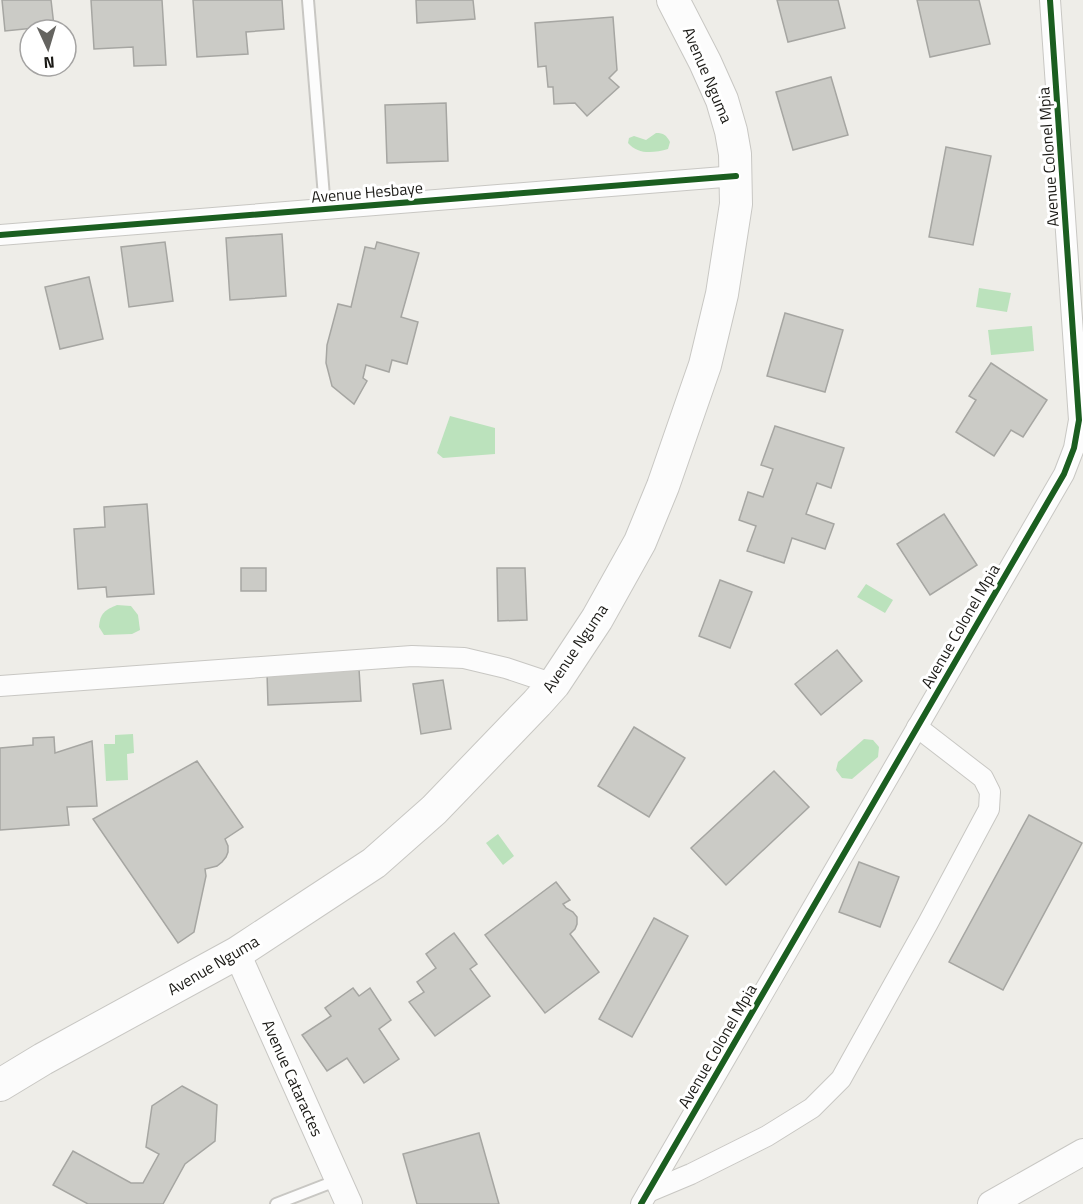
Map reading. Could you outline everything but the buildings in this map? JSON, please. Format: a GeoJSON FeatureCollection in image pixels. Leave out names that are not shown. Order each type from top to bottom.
{"type":"FeatureCollection","features":[{"type":"Feature","properties":{"kind":"main road","name":"Avenue Nguma"},"geometry":{"type":"LineString","coordinates":[[0,1085],[53,1053],[237,952],[374,863],[434,810],[505,738],[554,684],[597,619],[640,542],[663,486],[705,365],[723,294],[736,204],[735,154],[722,100],[674,0]]}},
{"type":"Feature","properties":{"kind":"street","name":"Avenue Colonel Mpia"},"geometry":{"type":"LineString","coordinates":[[645,1198],[1064,474],[1074,448],[1081,421],[1050,0]]}},
{"type":"Feature","properties":{"kind":"street","name":"Avenue Hesbaye"},"geometry":{"type":"LineString","coordinates":[[0,235],[736,176]]}},
{"type":"Feature","properties":{"kind":"street"},"geometry":{"type":"LineString","coordinates":[[0,686],[412,656],[464,658],[506,668],[554,684]]}},
{"type":"Feature","properties":{"kind":"street"},"geometry":{"type":"LineString","coordinates":[[645,1198],[767,1136],[812,1108],[841,1079],[989,809],[990,792],[983,778],[918,727]]}},
{"type":"Feature","properties":{"kind":"street","name":"Avenue Cataractes"},"geometry":{"type":"LineString","coordinates":[[237,952],[349,1204]]}},
{"type":"Feature","properties":{"kind":"street"},"geometry":{"type":"LineString","coordinates":[[991,1204],[1083,1152]]}},
{"type":"Feature","properties":{"kind":"lane"},"geometry":{"type":"LineString","coordinates":[[308,0],[325,208]]}},
{"type":"Feature","properties":{"kind":"lane"},"geometry":{"type":"LineString","coordinates":[[276,1204],[338,1180]]}},
{"type":"Feature","properties":{"kind":"shaded area"},"geometry":{"type":"Polygon","coordinates":[[[656,133],[663,134],[670,142],[668,149],[646,152],[636,150],[628,143],[629,138],[634,136],[646,140],[656,133]]]}},
{"type":"Feature","properties":{"kind":"shaded area"},"geometry":{"type":"Polygon","coordinates":[[[979,288],[1011,293],[1007,312],[976,307],[979,288]]]}},
{"type":"Feature","properties":{"kind":"shaded area"},"geometry":{"type":"Polygon","coordinates":[[[1032,326],[1034,351],[991,355],[988,330],[1032,326]]]}},
{"type":"Feature","properties":{"kind":"shaded area"},"geometry":{"type":"Polygon","coordinates":[[[450,416],[495,428],[495,454],[443,458],[437,453],[450,416]]]}},
{"type":"Feature","properties":{"kind":"shaded area"},"geometry":{"type":"Polygon","coordinates":[[[866,584],[893,600],[885,613],[857,597],[866,584]]]}},
{"type":"Feature","properties":{"kind":"shaded area"},"geometry":{"type":"Polygon","coordinates":[[[117,605],[131,606],[138,615],[140,630],[132,634],[104,635],[99,627],[102,615],[106,610],[117,605]]]}},
{"type":"Feature","properties":{"kind":"shaded area"},"geometry":{"type":"Polygon","coordinates":[[[133,734],[134,753],[127,754],[128,780],[106,781],[104,744],[115,744],[115,735],[133,734]]]}},
{"type":"Feature","properties":{"kind":"shaded area"},"geometry":{"type":"Polygon","coordinates":[[[864,739],[873,740],[879,747],[878,757],[852,779],[842,778],[836,770],[838,762],[864,739]]]}},
{"type":"Feature","properties":{"kind":"shaded area"},"geometry":{"type":"Polygon","coordinates":[[[498,834],[514,856],[503,865],[486,843],[498,834]]]}},
{"type":"Feature","properties":{"kind":"cycle path"},"geometry":{"type":"LineString","coordinates":[[641,1204],[1064,474],[1074,448],[1079,420],[1050,0]]}},
{"type":"Feature","properties":{"kind":"cycle path"},"geometry":{"type":"LineString","coordinates":[[0,235],[736,176]]}}]}
